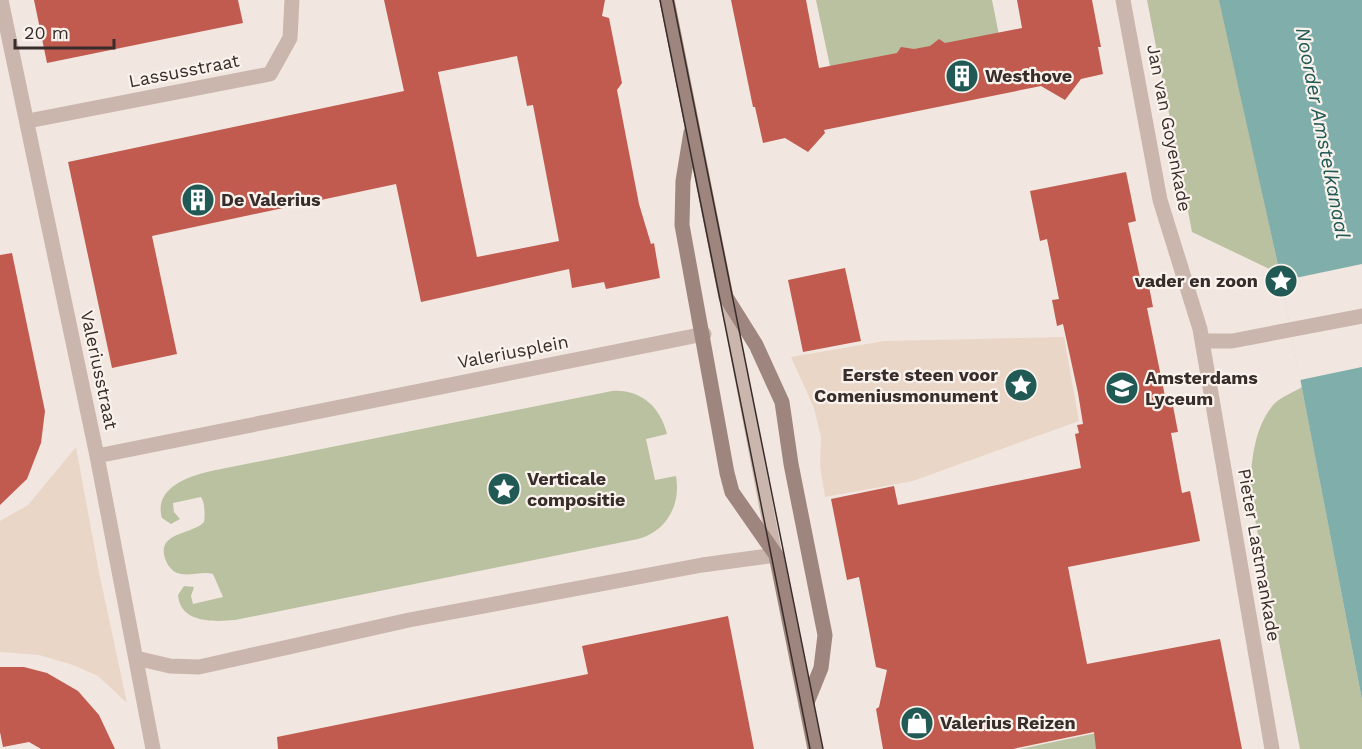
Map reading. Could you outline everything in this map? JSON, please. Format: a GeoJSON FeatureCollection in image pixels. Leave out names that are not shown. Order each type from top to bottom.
{"type":"FeatureCollection","features":[{"type":"Feature","properties":{"kind":"street","name":"Valeriusstraat"},"geometry":{"type":"LineString","coordinates":[[1,0],[97,456],[153,749]]}},
{"type":"Feature","properties":{"kind":"street","name":"Lassusstraat"},"geometry":{"type":"LineString","coordinates":[[28,121],[270,74],[290,38],[292,0]]}},
{"type":"Feature","properties":{"kind":"street"},"geometry":{"type":"LineString","coordinates":[[667,0],[726,297],[756,345],[782,402],[791,464],[825,635],[821,668],[806,705]]}},
{"type":"Feature","properties":{"kind":"street","name":"Jan van Goyenkade"},"geometry":{"type":"LineString","coordinates":[[1123,0],[1160,200],[1202,341],[1207,367]]}},
{"type":"Feature","properties":{"kind":"street"},"geometry":{"type":"LineString","coordinates":[[693,124],[683,181],[682,225],[732,492],[776,555],[815,749]]}},
{"type":"Feature","properties":{"kind":"street"},"geometry":{"type":"LineString","coordinates":[[1202,341],[1232,341],[1362,316]]}},
{"type":"Feature","properties":{"kind":"street","name":"Valeriusplein"},"geometry":{"type":"LineString","coordinates":[[97,456],[704,334]]}},
{"type":"Feature","properties":{"kind":"street","name":"Pieter Lastmankade"},"geometry":{"type":"LineString","coordinates":[[1207,367],[1272,749]]}},
{"type":"Feature","properties":{"kind":"street"},"geometry":{"type":"LineString","coordinates":[[136,658],[170,666],[198,667],[409,620],[702,565],[776,555]]}},
{"type":"Feature","properties":{"kind":"lane"},"geometry":{"type":"LineString","coordinates":[[726,297],[776,555]]}},
{"type":"Feature","properties":{"kind":"green space"},"geometry":{"type":"Polygon","coordinates":[[[816,0],[992,0],[1000,40],[831,71],[816,0]]]}},
{"type":"Feature","properties":{"kind":"green space"},"geometry":{"type":"Polygon","coordinates":[[[1147,0],[1220,0],[1280,274],[1192,232],[1147,0]]]}},
{"type":"Feature","properties":{"kind":"green space"},"geometry":{"type":"Polygon","coordinates":[[[1302,387],[1362,700],[1362,749],[1300,749],[1250,494],[1254,447],[1262,424],[1274,404],[1302,387]]]}},
{"type":"Feature","properties":{"kind":"green space"},"geometry":{"type":"Polygon","coordinates":[[[612,391],[631,393],[647,401],[659,415],[667,434],[646,439],[655,480],[676,476],[676,497],[670,515],[657,530],[648,535],[638,539],[235,620],[199,619],[191,616],[180,604],[178,595],[184,586],[194,587],[191,596],[193,604],[223,597],[213,574],[179,573],[167,563],[164,553],[165,545],[169,540],[204,522],[205,513],[201,497],[173,503],[174,512],[180,519],[171,524],[162,518],[163,499],[168,491],[183,480],[211,471],[612,391]]]}},
{"type":"Feature","properties":{"kind":"green space"},"geometry":{"type":"Polygon","coordinates":[[[1125,727],[1165,749],[1020,749],[1125,727]]]}},
{"type":"Feature","properties":{"kind":"shaded area"},"geometry":{"type":"Polygon","coordinates":[[[1064,337],[1079,421],[913,481],[825,497],[820,466],[821,437],[814,408],[791,357],[884,341],[1064,337]]]}},
{"type":"Feature","properties":{"kind":"shaded area"},"geometry":{"type":"Polygon","coordinates":[[[76,447],[99,572],[127,703],[98,676],[73,665],[39,655],[0,652],[0,521],[28,505],[76,447]]]}},
{"type":"Feature","properties":{"kind":"water","name":"Noorder Amstelkanaal"},"geometry":{"type":"Polygon","coordinates":[[[1219,0],[1362,0],[1362,700],[1280,274],[1219,0]]]}},
{"type":"Feature","properties":{"kind":"pier"},"geometry":{"type":"Polygon","coordinates":[[[1362,264],[1362,367],[1300,380],[1281,281],[1362,264]]]}},
{"type":"Feature","properties":{"kind":"building"},"geometry":{"type":"Polygon","coordinates":[[[34,0],[238,0],[243,23],[47,63],[34,0]]]}},
{"type":"Feature","properties":{"kind":"building"},"geometry":{"type":"Polygon","coordinates":[[[384,0],[605,0],[602,16],[609,18],[622,83],[617,90],[639,204],[651,244],[654,243],[660,278],[606,289],[604,282],[572,288],[569,269],[421,302],[396,184],[152,236],[177,354],[112,368],[68,162],[404,91],[384,0]],[[517,56],[438,72],[477,257],[559,241],[533,105],[527,106],[517,56]]]}},
{"type":"Feature","properties":{"kind":"building","name":"Westhove"},"geometry":{"type":"Polygon","coordinates":[[[731,0],[806,0],[819,68],[897,53],[901,47],[914,49],[930,46],[939,39],[945,43],[1022,28],[1017,0],[1092,0],[1101,47],[1098,47],[1103,74],[1081,79],[1065,100],[1041,86],[824,130],[825,133],[808,152],[785,138],[763,143],[755,107],[753,107],[731,0]]]}},
{"type":"Feature","properties":{"kind":"building"},"geometry":{"type":"Polygon","coordinates":[[[1126,172],[1136,221],[1128,223],[1141,282],[1148,281],[1153,307],[1147,308],[1167,406],[1173,406],[1178,432],[1171,433],[1182,493],[1190,491],[1200,541],[1068,567],[1087,664],[1220,639],[1242,749],[1096,749],[1094,732],[1013,749],[883,749],[876,709],[879,707],[887,670],[876,667],[859,577],[847,580],[831,499],[894,486],[898,505],[1081,468],[1075,434],[1079,433],[1077,425],[1083,424],[1078,393],[1063,324],[1057,326],[1052,300],[1059,299],[1047,239],[1040,241],[1030,191],[1126,172]]]}},
{"type":"Feature","properties":{"kind":"building"},"geometry":{"type":"Polygon","coordinates":[[[12,253],[45,411],[41,443],[27,479],[0,505],[0,255],[12,253]]]}},
{"type":"Feature","properties":{"kind":"building"},"geometry":{"type":"Polygon","coordinates":[[[845,268],[861,341],[803,352],[788,280],[845,268]]]}},
{"type":"Feature","properties":{"kind":"building"},"geometry":{"type":"Polygon","coordinates":[[[728,616],[754,749],[278,749],[277,737],[588,674],[582,646],[728,616]]]}},
{"type":"Feature","properties":{"kind":"building"},"geometry":{"type":"Polygon","coordinates":[[[0,667],[24,667],[47,673],[78,691],[99,715],[115,749],[41,749],[29,742],[3,747],[0,732],[0,667]]]}},
{"type":"Feature","properties":{"kind":"tram line"},"geometry":{"type":"LineString","coordinates":[[660,0],[810,749]]}},
{"type":"Feature","properties":{"kind":"tram line"},"geometry":{"type":"LineString","coordinates":[[673,0],[823,749]]}},
{"type":"Feature","properties":{"kind":"place","name":"Westhove"},"geometry":{"type":"Point","coordinates":[962,76]}},
{"type":"Feature","properties":{"kind":"place","name":"De Valerius"},"geometry":{"type":"Point","coordinates":[198,200]}},
{"type":"Feature","properties":{"kind":"place","name":"vader en zoon"},"geometry":{"type":"Point","coordinates":[1281,281]}},
{"type":"Feature","properties":{"kind":"place","name":"Eerste steen voor Comeniusmonument"},"geometry":{"type":"Point","coordinates":[1021,385]}},
{"type":"Feature","properties":{"kind":"place","name":"Amsterdams Lyceum"},"geometry":{"type":"Point","coordinates":[1122,388]}},
{"type":"Feature","properties":{"kind":"place","name":"Verticale compositie"},"geometry":{"type":"Point","coordinates":[504,489]}},
{"type":"Feature","properties":{"kind":"place","name":"Valerius Reizen"},"geometry":{"type":"Point","coordinates":[917,723]}}]}
